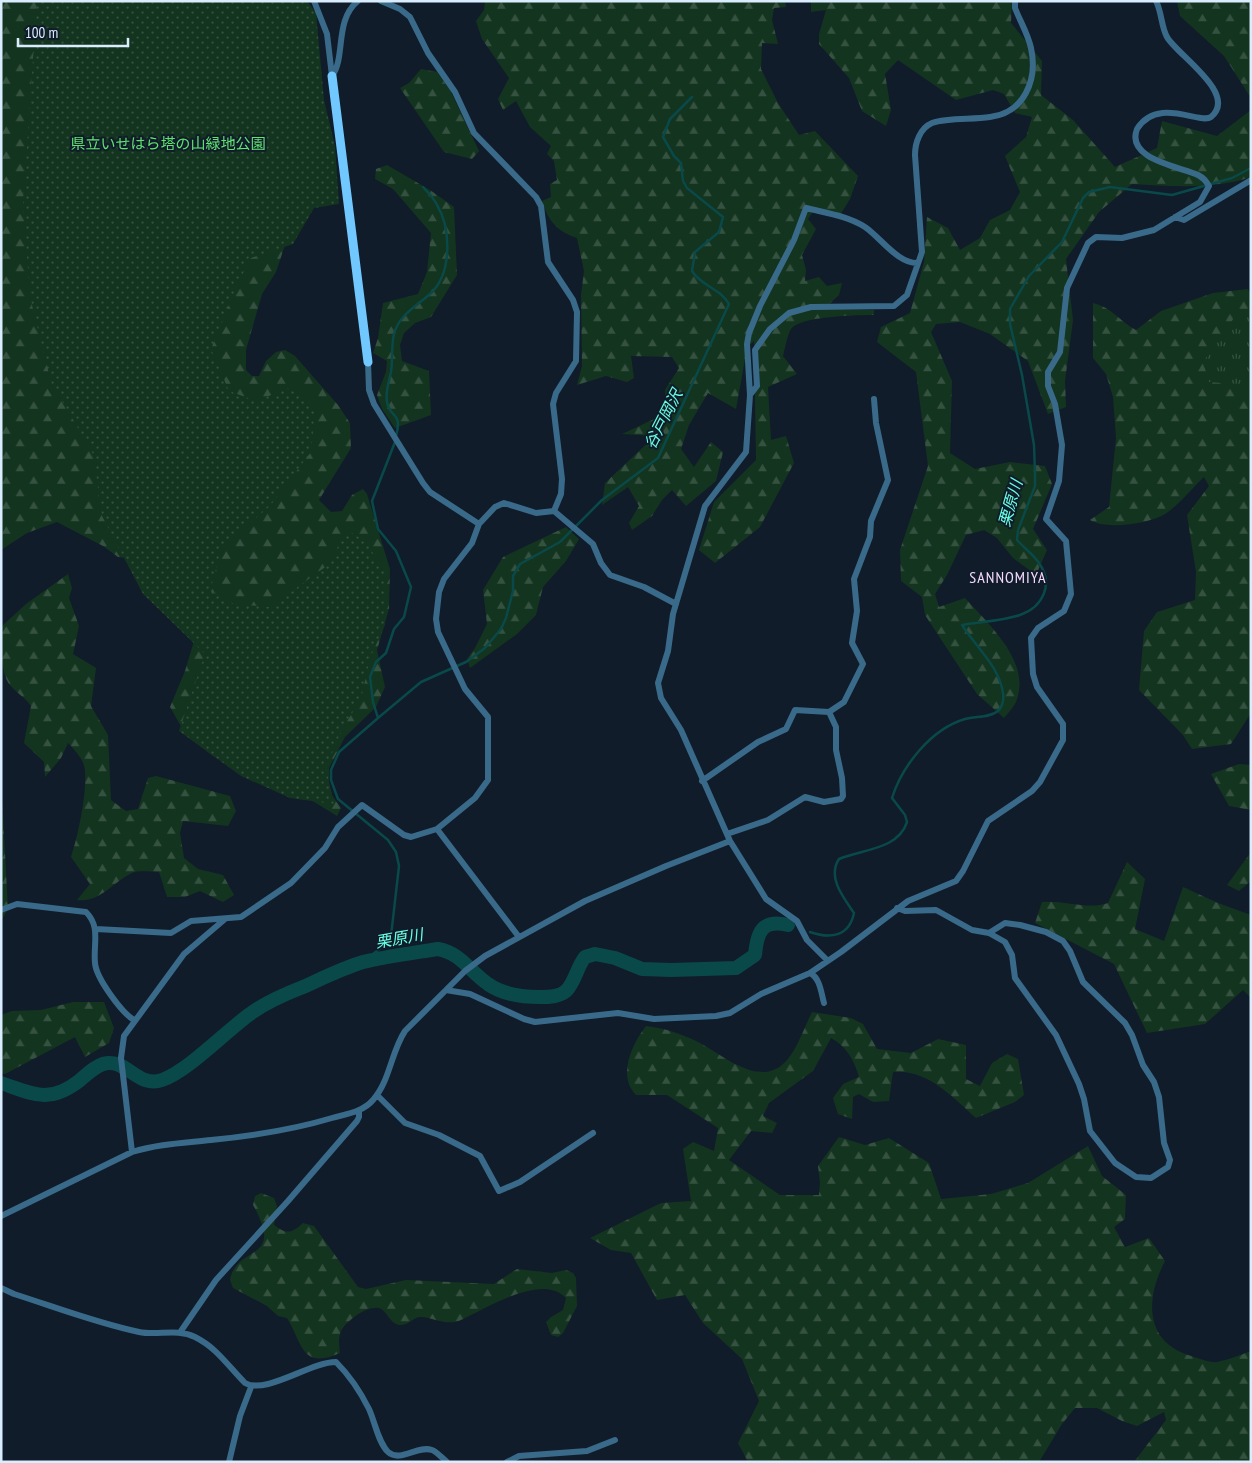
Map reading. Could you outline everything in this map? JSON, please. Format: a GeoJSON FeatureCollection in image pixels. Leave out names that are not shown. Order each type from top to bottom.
{"type":"FeatureCollection","features":[{"type":"Feature","properties":{"kind":"street"},"geometry":{"type":"LineString","coordinates":[[314,1],[327,34],[368,362],[369,390],[374,404],[422,483],[430,492],[479,524]]}},
{"type":"Feature","properties":{"kind":"street"},"geometry":{"type":"LineString","coordinates":[[332,76],[337,69],[339,44],[349,12],[358,1]]}},
{"type":"Feature","properties":{"kind":"street"},"geometry":{"type":"LineString","coordinates":[[381,1],[400,9],[410,17],[428,53],[455,92],[474,133],[536,197],[540,206],[548,262],[573,300],[577,312],[576,361],[556,393],[553,404],[562,479],[562,494],[554,511]]}},
{"type":"Feature","properties":{"kind":"street"},"geometry":{"type":"LineString","coordinates":[[750,396],[757,386],[755,350],[776,322],[789,313],[804,308],[898,304],[907,295],[922,252],[915,155],[916,141],[923,130],[934,123],[1001,115],[1016,107],[1026,95],[1030,80],[1032,53],[1015,8],[1015,1]]}},
{"type":"Feature","properties":{"kind":"street"},"geometry":{"type":"LineString","coordinates":[[446,990],[470,994],[530,1021],[618,1013],[654,1019],[668,1019],[716,1016],[730,1012],[761,994],[810,973],[897,908],[922,894],[956,881],[988,821],[1032,791],[1061,748],[1065,735],[1063,724],[1034,681],[1031,638],[1038,628],[1064,611],[1071,594],[1066,541],[1046,519],[1059,481],[1062,445],[1055,404],[1048,386],[1048,372],[1060,352],[1067,288],[1088,243],[1096,237],[1122,238],[1154,230],[1200,202],[1209,186],[1205,179],[1160,162],[1140,150],[1136,142],[1137,130],[1150,118],[1178,112],[1199,119],[1208,119],[1214,114],[1217,101],[1216,93],[1206,77],[1167,37],[1156,1]]}},
{"type":"Feature","properties":{"kind":"street"},"geometry":{"type":"LineString","coordinates":[[1175,217],[1184,220],[1251,180]]}},
{"type":"Feature","properties":{"kind":"street"},"geometry":{"type":"LineString","coordinates":[[828,961],[807,940],[798,921],[766,899],[729,838],[681,730],[662,698],[658,683],[668,651],[676,604],[707,502],[746,452],[750,396],[747,344],[749,333],[760,306],[794,240],[806,208],[849,218],[866,228],[904,261],[918,263]]}},
{"type":"Feature","properties":{"kind":"street"},"geometry":{"type":"LineString","coordinates":[[702,780],[758,742],[786,729],[795,710],[829,712],[844,702],[863,664],[852,643],[857,611],[854,579],[888,480],[876,423],[874,399]]}},
{"type":"Feature","properties":{"kind":"street"},"geometry":{"type":"LineString","coordinates":[[96,930],[171,933],[190,921],[241,917],[291,883],[325,848],[338,827],[362,805],[408,837],[437,829],[475,798],[488,780],[488,717],[465,688],[443,644],[436,619],[439,592],[444,580],[472,543],[479,524],[491,510],[500,504],[515,505],[536,513],[554,511],[593,544],[600,563],[610,575],[644,587],[676,604]]}},
{"type":"Feature","properties":{"kind":"street"},"geometry":{"type":"LineString","coordinates":[[1,1216],[132,1152],[151,1146],[264,1134],[317,1123],[359,1110],[370,1103],[384,1084],[398,1042],[405,1031],[476,962],[586,901],[768,820],[805,797],[824,802],[841,800],[843,796],[842,778],[836,750],[836,728],[829,712]]}},
{"type":"Feature","properties":{"kind":"street"},"geometry":{"type":"LineString","coordinates":[[437,829],[519,937]]}},
{"type":"Feature","properties":{"kind":"street"},"geometry":{"type":"LineString","coordinates":[[1,910],[17,904],[82,910],[88,914],[96,930],[96,969],[127,1017],[134,1020]]}},
{"type":"Feature","properties":{"kind":"street"},"geometry":{"type":"LineString","coordinates":[[897,908],[905,911],[936,910],[972,930],[989,933],[1001,939],[1010,948],[1017,983],[1056,1034],[1084,1099],[1090,1131],[1115,1163],[1136,1177],[1151,1178],[1168,1166],[1170,1160],[1164,1143],[1159,1096],[1143,1065],[1132,1035],[1125,1023],[1087,988],[1064,942],[1046,932],[1005,923],[989,933]]}},
{"type":"Feature","properties":{"kind":"street"},"geometry":{"type":"LineString","coordinates":[[132,1152],[121,1058],[124,1036],[184,954],[225,919]]}},
{"type":"Feature","properties":{"kind":"street"},"geometry":{"type":"LineString","coordinates":[[810,973],[815,975],[820,985],[824,1003]]}},
{"type":"Feature","properties":{"kind":"street"},"geometry":{"type":"LineString","coordinates":[[377,1095],[405,1123],[439,1135],[480,1156],[499,1191],[520,1182],[593,1134]]}},
{"type":"Feature","properties":{"kind":"street"},"geometry":{"type":"LineString","coordinates":[[181,1332],[216,1280],[357,1121],[359,1110]]}},
{"type":"Feature","properties":{"kind":"street"},"geometry":{"type":"LineString","coordinates":[[1,1288],[14,1294],[117,1327],[152,1334],[181,1332],[214,1348],[245,1383],[251,1387],[262,1386],[319,1364],[336,1362],[345,1370],[369,1408],[384,1446],[393,1459],[426,1449],[434,1451],[447,1462]]}},
{"type":"Feature","properties":{"kind":"street"},"geometry":{"type":"LineString","coordinates":[[229,1462],[240,1416],[251,1387]]}},
{"type":"Feature","properties":{"kind":"street"},"geometry":{"type":"LineString","coordinates":[[507,1462],[518,1456],[587,1451],[615,1440]]}},
{"type":"Feature","properties":{"kind":"green space","name":"県立いせはら塔の山緑地公園"},"geometry":{"type":"Polygon","coordinates":[[[1,1],[237,1],[286,242],[276,272],[262,294],[246,350],[246,370],[252,376],[259,376],[266,361],[276,352],[285,350],[295,356],[338,405],[350,423],[351,448],[319,500],[331,512],[342,511],[352,495],[363,489],[367,494],[390,569],[389,609],[377,650],[385,687],[376,707],[345,737],[329,768],[329,791],[341,808],[337,816],[311,800],[213,756],[186,735],[170,707],[185,671],[204,608],[129,558],[118,557],[103,546],[57,522],[27,533],[1,550],[1,1]]]}},
{"type":"Feature","properties":{"kind":"green space","name":"県立いせはら塔の山緑地公園"},"geometry":{"type":"Polygon","coordinates":[[[37,1],[307,1],[316,13],[324,100],[335,146],[339,204],[314,208],[293,244],[251,258],[238,283],[211,349],[229,391],[256,401],[294,386],[315,408],[311,452],[270,506],[222,547],[210,591],[234,604],[270,607],[328,565],[347,530],[365,541],[384,570],[385,625],[370,658],[361,699],[341,731],[326,768],[334,804],[290,798],[241,776],[179,731],[205,654],[143,594],[102,516],[93,454],[51,382],[30,297],[23,203],[37,1]]]}},
{"type":"Feature","properties":{"kind":"green space"},"geometry":{"type":"Polygon","coordinates":[[[485,1],[785,1],[786,7],[774,8],[772,20],[778,44],[762,43],[761,69],[778,103],[799,135],[815,131],[858,176],[850,199],[840,215],[814,210],[808,219],[816,229],[802,255],[806,270],[805,281],[819,277],[827,286],[842,283],[839,295],[824,309],[874,310],[874,315],[843,316],[805,321],[791,329],[783,356],[797,374],[768,387],[771,440],[786,436],[794,463],[760,527],[715,563],[699,550],[714,502],[756,460],[754,341],[747,348],[736,409],[708,393],[689,425],[681,449],[694,467],[711,442],[723,452],[716,481],[686,506],[672,490],[662,500],[652,516],[632,530],[629,523],[639,506],[628,487],[602,505],[605,483],[655,436],[622,434],[665,414],[665,390],[679,368],[672,357],[631,356],[634,378],[627,382],[606,376],[577,385],[582,366],[581,295],[584,271],[577,238],[570,236],[555,225],[547,214],[542,201],[551,197],[550,184],[557,180],[554,161],[547,154],[551,146],[530,127],[516,101],[503,110],[498,99],[509,78],[482,39],[476,21],[484,10],[485,1]]]}},
{"type":"Feature","properties":{"kind":"green space"},"geometry":{"type":"Polygon","coordinates":[[[811,1],[1012,1],[1011,23],[1042,61],[1041,95],[1073,120],[1115,167],[1157,148],[1162,121],[1217,136],[1251,110],[1251,177],[1222,184],[1207,185],[1132,184],[1099,212],[1066,259],[1073,320],[1065,381],[1066,407],[1048,414],[1028,361],[990,334],[960,322],[936,324],[931,332],[952,381],[950,453],[975,469],[1010,462],[1045,466],[1052,484],[1033,529],[1047,550],[1036,575],[1013,558],[997,538],[984,530],[966,535],[947,575],[935,594],[939,607],[965,598],[1006,645],[1018,673],[1019,687],[1016,702],[1004,718],[977,694],[925,615],[922,597],[901,581],[900,550],[928,466],[916,372],[877,342],[881,327],[910,313],[924,262],[927,217],[948,228],[960,250],[980,238],[990,220],[1010,210],[1020,192],[1005,156],[1026,137],[1032,117],[1015,113],[1004,94],[993,90],[956,100],[898,60],[885,74],[891,110],[886,126],[862,111],[849,78],[819,44],[819,34],[826,10],[811,12],[811,1]]]}},
{"type":"Feature","properties":{"kind":"green space"},"geometry":{"type":"Polygon","coordinates":[[[1177,1],[1251,1],[1251,98],[1224,56],[1180,16],[1177,1]]]}},
{"type":"Feature","properties":{"kind":"green space"},"geometry":{"type":"Polygon","coordinates":[[[421,69],[437,72],[450,90],[479,151],[472,159],[444,152],[400,88],[409,83],[421,69]]]}},
{"type":"Feature","properties":{"kind":"green space"},"geometry":{"type":"Polygon","coordinates":[[[387,165],[430,190],[454,207],[457,275],[431,317],[415,323],[404,333],[400,345],[402,361],[429,371],[431,415],[395,428],[382,409],[377,395],[386,372],[387,361],[373,353],[378,338],[383,303],[418,294],[427,272],[431,233],[393,189],[375,179],[376,169],[387,165]]]}},
{"type":"Feature","properties":{"kind":"green space"},"geometry":{"type":"Polygon","coordinates":[[[1248,289],[1251,295],[1251,310],[1234,318],[1203,362],[1209,382],[1251,385],[1251,713],[1231,744],[1192,749],[1183,735],[1139,690],[1144,631],[1157,612],[1195,600],[1196,572],[1187,515],[1209,486],[1204,477],[1165,514],[1149,521],[1106,525],[1090,520],[1109,507],[1116,438],[1113,397],[1106,374],[1093,358],[1093,303],[1111,311],[1136,330],[1161,311],[1213,293],[1248,289]]]}},
{"type":"Feature","properties":{"kind":"green space"},"geometry":{"type":"Polygon","coordinates":[[[1251,302],[1251,499],[1184,391],[1233,304],[1251,302]]]}},
{"type":"Feature","properties":{"kind":"green space"},"geometry":{"type":"Polygon","coordinates":[[[566,527],[579,539],[566,561],[543,587],[536,615],[517,634],[470,668],[467,659],[487,624],[483,590],[503,557],[566,527]]]}},
{"type":"Feature","properties":{"kind":"green space"},"geometry":{"type":"Polygon","coordinates":[[[68,574],[72,588],[69,598],[79,626],[73,654],[96,668],[91,706],[108,735],[111,800],[126,811],[138,809],[148,778],[156,776],[230,796],[236,811],[228,826],[183,821],[180,833],[184,858],[198,869],[223,875],[234,895],[223,902],[200,891],[185,897],[167,897],[159,872],[146,871],[132,873],[93,898],[77,900],[90,884],[71,857],[80,824],[84,798],[84,765],[68,743],[61,758],[45,777],[44,762],[24,743],[31,706],[9,684],[4,672],[1,649],[1,627],[26,604],[68,574]]]}},
{"type":"Feature","properties":{"kind":"green space"},"geometry":{"type":"Polygon","coordinates":[[[1239,764],[1251,765],[1251,810],[1229,806],[1211,774],[1239,764]]]}},
{"type":"Feature","properties":{"kind":"green space"},"geometry":{"type":"Polygon","coordinates":[[[1,780],[8,909],[1,921],[1,780]]]}},
{"type":"Feature","properties":{"kind":"green space"},"geometry":{"type":"Polygon","coordinates":[[[1251,852],[1251,881],[1239,891],[1227,885],[1251,852]]]}},
{"type":"Feature","properties":{"kind":"green space"},"geometry":{"type":"Polygon","coordinates":[[[1127,862],[1145,879],[1135,929],[1164,941],[1183,887],[1251,915],[1251,998],[1243,990],[1205,1024],[1147,1033],[1114,964],[1035,923],[1042,902],[1092,906],[1108,903],[1127,862]]]}},
{"type":"Feature","properties":{"kind":"green space"},"geometry":{"type":"Polygon","coordinates":[[[73,1002],[104,1002],[114,1028],[109,1043],[85,1057],[75,1037],[5,1074],[1,1073],[1,1015],[12,1011],[41,1010],[73,1002]]]}},
{"type":"Feature","properties":{"kind":"green space"},"geometry":{"type":"Polygon","coordinates":[[[812,1012],[851,1018],[863,1024],[877,1049],[911,1053],[938,1039],[966,1045],[966,1079],[980,1086],[992,1063],[1007,1054],[1018,1059],[1024,1095],[1015,1102],[976,1118],[939,1086],[917,1075],[906,1072],[893,1072],[889,1101],[873,1102],[859,1094],[853,1097],[852,1119],[838,1114],[833,1098],[843,1084],[859,1077],[849,1054],[831,1038],[813,1071],[769,1103],[763,1116],[777,1123],[772,1133],[751,1131],[729,1160],[780,1195],[819,1195],[818,1166],[839,1137],[865,1145],[889,1138],[929,1163],[941,1199],[991,1194],[1028,1183],[1088,1146],[1102,1176],[1126,1195],[1125,1219],[1114,1227],[1125,1247],[1149,1238],[1165,1261],[1154,1289],[1152,1303],[1153,1317],[1157,1329],[1164,1340],[1175,1349],[1211,1362],[1225,1360],[1251,1351],[1251,1462],[1134,1462],[1166,1420],[1164,1412],[1137,1426],[1122,1421],[1097,1408],[1075,1408],[1062,1424],[1039,1462],[748,1462],[738,1443],[759,1401],[742,1359],[703,1323],[685,1295],[657,1300],[631,1253],[611,1250],[590,1238],[661,1203],[691,1201],[683,1149],[693,1142],[714,1151],[718,1128],[667,1095],[636,1095],[630,1087],[627,1070],[629,1060],[636,1042],[646,1026],[686,1036],[742,1067],[766,1072],[777,1069],[791,1055],[812,1012]]]}},
{"type":"Feature","properties":{"kind":"green space"},"geometry":{"type":"Polygon","coordinates":[[[261,1193],[274,1198],[277,1206],[274,1225],[289,1232],[303,1223],[314,1226],[358,1287],[366,1289],[406,1280],[494,1284],[517,1269],[552,1273],[566,1270],[573,1273],[576,1278],[577,1306],[563,1333],[558,1337],[551,1335],[546,1322],[563,1310],[566,1298],[556,1291],[543,1289],[514,1295],[456,1322],[445,1322],[420,1317],[399,1325],[393,1322],[385,1312],[379,1308],[374,1308],[363,1311],[344,1327],[339,1336],[340,1353],[318,1358],[310,1356],[305,1352],[287,1318],[278,1316],[267,1306],[233,1288],[230,1280],[234,1269],[241,1261],[262,1245],[264,1236],[262,1223],[253,1205],[255,1196],[261,1193]]]}},
{"type":"Feature","properties":{"kind":"waterway","name":"谷戸岡沢"},"geometry":{"type":"LineString","coordinates":[[378,718],[421,682],[466,662],[485,648],[501,629],[506,618],[513,591],[513,576],[520,564],[560,542],[602,500],[658,458],[729,304],[692,271],[695,252],[719,232],[723,217],[687,188],[683,181],[681,163],[674,156],[663,137],[670,119],[692,97]]}},
{"type":"Feature","properties":{"kind":"waterway","name":"栗原川"},"geometry":{"type":"LineString","coordinates":[[810,932],[831,935],[838,934],[848,927],[854,913],[838,887],[835,873],[836,866],[839,859],[888,843],[902,831],[907,822],[905,815],[892,798],[903,774],[919,750],[941,731],[953,724],[965,719],[991,715],[1001,707],[1003,693],[997,674],[962,625],[1020,615],[1035,606],[1044,594],[1046,579],[1043,571],[1037,560],[1017,540],[1018,530],[1035,486],[1035,473],[1034,445],[1022,375],[1010,324],[1010,309],[1029,276],[1062,242],[1083,198],[1089,192],[1110,187],[1172,195],[1232,178],[1251,168]]}},
{"type":"Feature","properties":{"kind":"waterway"},"geometry":{"type":"LineString","coordinates":[[396,436],[398,422],[388,407],[387,398],[392,367],[394,334],[405,315],[432,292],[439,283],[446,262],[447,237],[442,215],[434,200],[423,187]]}},
{"type":"Feature","properties":{"kind":"waterway","name":"谷戸岡沢"},"geometry":{"type":"LineString","coordinates":[[362,963],[388,942],[391,936],[399,866],[396,852],[388,840],[338,799],[331,780],[331,770],[339,752],[378,718],[373,702],[370,677],[376,662],[386,653],[394,629],[404,617],[411,587],[396,551],[378,529],[372,501],[395,442]]}},
{"type":"Feature","properties":{"kind":"waterway","name":"栗原川"},"geometry":{"type":"LineString","coordinates":[[1,1083],[22,1091],[50,1095],[68,1088],[100,1065],[111,1063],[119,1065],[146,1080],[154,1082],[162,1080],[183,1068],[240,1021],[269,1002],[348,967],[382,958],[438,949],[453,954],[482,979],[500,991],[520,996],[550,997],[566,991],[585,957],[595,954],[615,958],[642,969],[736,968],[755,955],[757,940],[762,929],[772,924],[788,925]]}},
{"type":"Feature","properties":{"kind":"district","name":"SANNOMIYA"},"geometry":{"type":"Point","coordinates":[1008,577]}}]}
